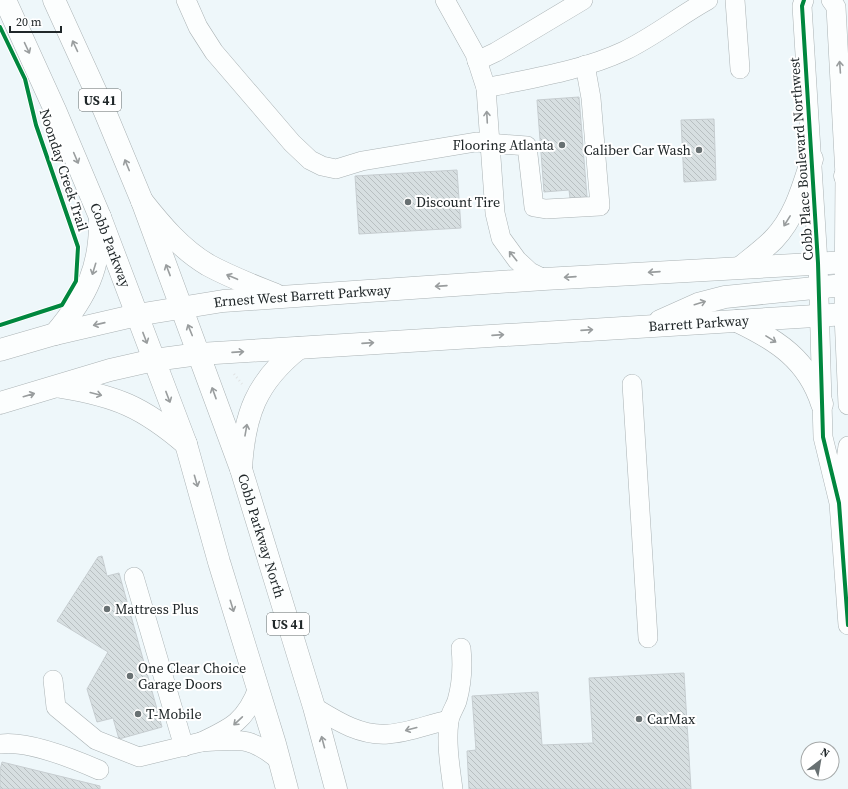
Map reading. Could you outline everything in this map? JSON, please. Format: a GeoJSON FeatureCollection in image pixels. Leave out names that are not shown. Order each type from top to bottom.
{"type":"FeatureCollection","features":[{"type":"Feature","properties":{"kind":"main road","name":"Cobb Parkway"},"geometry":{"type":"LineString","coordinates":[[5,0],[55,110],[100,217],[154,360]]}},
{"type":"Feature","properties":{"kind":"main road","name":"US 41"},"geometry":{"type":"LineString","coordinates":[[54,0],[105,112],[142,201],[174,284],[180,307],[199,354]]}},
{"type":"Feature","properties":{"kind":"main road"},"geometry":{"type":"LineString","coordinates":[[741,267],[764,248],[783,227],[795,206],[812,159]]}},
{"type":"Feature","properties":{"kind":"main road"},"geometry":{"type":"LineString","coordinates":[[142,201],[172,236],[208,264],[226,274],[281,296]]}},
{"type":"Feature","properties":{"kind":"main road"},"geometry":{"type":"LineString","coordinates":[[55,334],[71,316],[90,283],[98,255],[100,217]]}},
{"type":"Feature","properties":{"kind":"main road"},"geometry":{"type":"LineString","coordinates":[[741,267],[846,262]]}},
{"type":"Feature","properties":{"kind":"main road","name":"Ernest West Barrett Parkway"},"geometry":{"type":"LineString","coordinates":[[0,350],[55,334],[137,315],[223,301],[741,267]]}},
{"type":"Feature","properties":{"kind":"main road"},"geometry":{"type":"LineString","coordinates":[[652,326],[680,311],[724,297],[846,286]]}},
{"type":"Feature","properties":{"kind":"main road","name":"Barrett Parkway"},"geometry":{"type":"LineString","coordinates":[[299,348],[846,314]]}},
{"type":"Feature","properties":{"kind":"main road"},"geometry":{"type":"LineString","coordinates":[[736,320],[754,329],[788,351],[811,378],[822,404]]}},
{"type":"Feature","properties":{"kind":"main road"},"geometry":{"type":"LineString","coordinates":[[0,403],[58,387],[110,370],[154,360],[199,354],[299,348]]}},
{"type":"Feature","properties":{"kind":"main road"},"geometry":{"type":"LineString","coordinates":[[241,469],[248,421],[259,392],[280,363],[299,348]]}},
{"type":"Feature","properties":{"kind":"main road","name":"Cobb Parkway North"},"geometry":{"type":"LineString","coordinates":[[199,354],[241,469],[314,707],[336,789]]}},
{"type":"Feature","properties":{"kind":"main road"},"geometry":{"type":"LineString","coordinates":[[154,360],[186,444],[219,562],[258,688],[287,789]]}},
{"type":"Feature","properties":{"kind":"main road"},"geometry":{"type":"LineString","coordinates":[[58,387],[99,394],[134,406],[186,444]]}},
{"type":"Feature","properties":{"kind":"street"},"geometry":{"type":"LineString","coordinates":[[186,0],[198,27],[214,52],[292,143],[310,160],[322,166],[336,168],[362,161],[476,142],[527,146],[534,207],[546,209],[600,206],[591,98],[585,65]]}},
{"type":"Feature","properties":{"kind":"street"},"geometry":{"type":"LineString","coordinates":[[445,0],[477,61],[486,88],[494,213],[501,238],[517,260],[530,272],[544,279]]}},
{"type":"Feature","properties":{"kind":"street"},"geometry":{"type":"LineString","coordinates":[[477,61],[496,52],[583,0]]}},
{"type":"Feature","properties":{"kind":"street"},"geometry":{"type":"LineString","coordinates":[[486,88],[552,75],[623,51],[645,40],[708,0]]}},
{"type":"Feature","properties":{"kind":"street"},"geometry":{"type":"LineString","coordinates":[[735,0],[740,69]]}},
{"type":"Feature","properties":{"kind":"street","name":"Cobb Place Boulevard Northwest"},"geometry":{"type":"LineString","coordinates":[[804,0],[802,6],[818,263],[823,437],[839,503]]}},
{"type":"Feature","properties":{"kind":"street"},"geometry":{"type":"LineString","coordinates":[[831,0],[836,7],[843,45],[845,101],[848,404]]}},
{"type":"Feature","properties":{"kind":"street"},"geometry":{"type":"LineString","coordinates":[[632,384],[648,638]]}},
{"type":"Feature","properties":{"kind":"street"},"geometry":{"type":"LineString","coordinates":[[848,446],[839,503],[848,624]]}},
{"type":"Feature","properties":{"kind":"street"},"geometry":{"type":"LineString","coordinates":[[134,577],[193,745]]}},
{"type":"Feature","properties":{"kind":"street"},"geometry":{"type":"LineString","coordinates":[[453,789],[449,758],[449,720],[456,702],[463,670],[461,648]]}},
{"type":"Feature","properties":{"kind":"street"},"geometry":{"type":"LineString","coordinates":[[53,680],[56,707],[96,740],[139,758],[193,745],[242,741],[255,743],[279,760]]}},
{"type":"Feature","properties":{"kind":"street"},"geometry":{"type":"LineString","coordinates":[[193,745],[238,722],[247,713],[258,688]]}},
{"type":"Feature","properties":{"kind":"street"},"geometry":{"type":"LineString","coordinates":[[314,707],[351,728],[369,734],[389,734],[449,720]]}},
{"type":"Feature","properties":{"kind":"street"},"geometry":{"type":"LineString","coordinates":[[0,744],[13,743],[29,746],[99,770]]}},
{"type":"Feature","properties":{"kind":"path"},"geometry":{"type":"LineString","coordinates":[[232,383],[238,380]]}},
{"type":"Feature","properties":{"kind":"building","name":"Flooring Atlanta"},"geometry":{"type":"Polygon","coordinates":[[[579,97],[587,197],[570,198],[569,190],[544,192],[537,100],[579,97]]]}},
{"type":"Feature","properties":{"kind":"building","name":"Caliber Car Wash"},"geometry":{"type":"Polygon","coordinates":[[[714,119],[716,180],[684,182],[681,120],[714,119]]]}},
{"type":"Feature","properties":{"kind":"building","name":"Discount Tire"},"geometry":{"type":"Polygon","coordinates":[[[457,170],[461,228],[359,234],[355,176],[457,170]]]}},
{"type":"Feature","properties":{"kind":"building"},"geometry":{"type":"Polygon","coordinates":[[[102,556],[107,576],[119,573],[162,727],[119,739],[113,718],[97,722],[87,689],[108,652],[57,621],[98,557],[102,556]]]}},
{"type":"Feature","properties":{"kind":"building","name":"CarMax"},"geometry":{"type":"Polygon","coordinates":[[[684,673],[691,789],[469,789],[467,751],[476,750],[472,696],[538,692],[542,745],[593,743],[589,678],[684,673]]]}},
{"type":"Feature","properties":{"kind":"building"},"geometry":{"type":"Polygon","coordinates":[[[2,762],[100,786],[100,789],[0,789],[0,770],[2,762]]]}},
{"type":"Feature","properties":{"kind":"cycle path"},"geometry":{"type":"LineString","coordinates":[[804,0],[802,6],[818,263],[823,437],[839,503],[848,625]]}},
{"type":"Feature","properties":{"kind":"cycle path","name":"Noonday Creek Trail"},"geometry":{"type":"LineString","coordinates":[[0,27],[25,79],[36,125],[78,247],[76,281],[62,305],[0,325]]}},
{"type":"Feature","properties":{"kind":"place","name":"Flooring Atlanta"},"geometry":{"type":"Point","coordinates":[562,145]}},
{"type":"Feature","properties":{"kind":"place","name":"Caliber Car Wash"},"geometry":{"type":"Point","coordinates":[699,150]}},
{"type":"Feature","properties":{"kind":"place","name":"Discount Tire"},"geometry":{"type":"Point","coordinates":[408,202]}},
{"type":"Feature","properties":{"kind":"place","name":"Mattress Plus"},"geometry":{"type":"Point","coordinates":[107,609]}},
{"type":"Feature","properties":{"kind":"place","name":"One Clear Choice Garage Doors"},"geometry":{"type":"Point","coordinates":[130,676]}},
{"type":"Feature","properties":{"kind":"place","name":"T-Mobile"},"geometry":{"type":"Point","coordinates":[138,714]}},
{"type":"Feature","properties":{"kind":"place","name":"CarMax"},"geometry":{"type":"Point","coordinates":[639,719]}}]}
